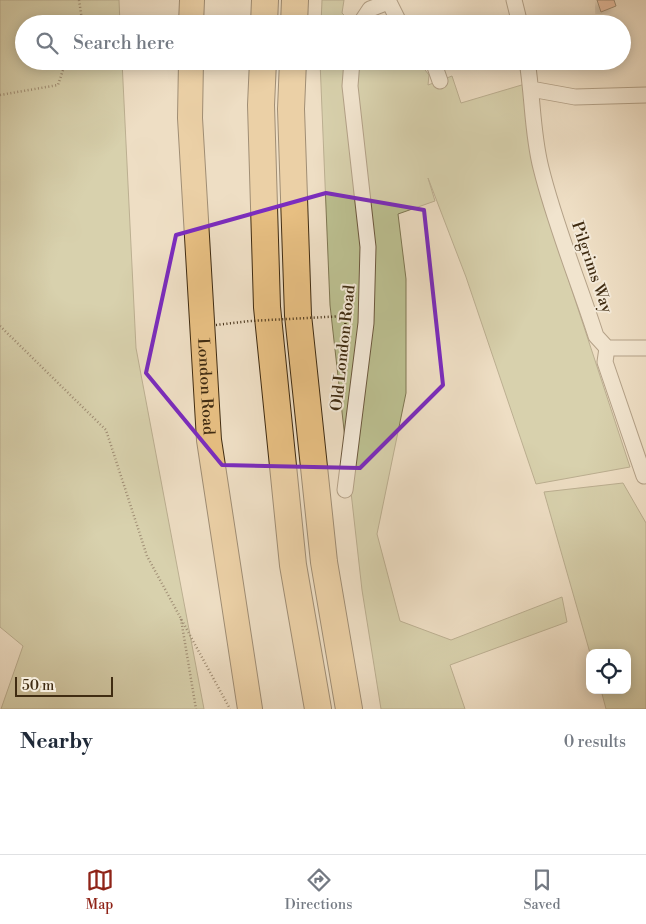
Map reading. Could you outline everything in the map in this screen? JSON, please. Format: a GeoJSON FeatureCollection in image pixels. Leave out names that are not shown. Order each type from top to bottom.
{"type":"FeatureCollection","features":[{"type":"Feature","properties":{"kind":"highway"},"geometry":{"type":"LineString","coordinates":[[264,15],[265,0]]}},
{"type":"Feature","properties":{"kind":"highway"},"geometry":{"type":"LineString","coordinates":[[294,15],[295,0]]}},
{"type":"Feature","properties":{"kind":"highway"},"geometry":{"type":"LineString","coordinates":[[263,70],[261,105],[267,307],[293,565],[318,709]]}},
{"type":"Feature","properties":{"kind":"highway"},"geometry":{"type":"LineString","coordinates":[[293,70],[291,109],[298,315],[324,562],[349,709]]}},
{"type":"Feature","properties":{"kind":"main road"},"geometry":{"type":"LineString","coordinates":[[191,15],[192,0]]}},
{"type":"Feature","properties":{"kind":"main road","name":"London Road"},"geometry":{"type":"LineString","coordinates":[[190,70],[190,118],[209,440],[250,709]]}},
{"type":"Feature","properties":{"kind":"street"},"geometry":{"type":"LineString","coordinates":[[514,0],[518,15]]}},
{"type":"Feature","properties":{"kind":"street"},"geometry":{"type":"LineString","coordinates":[[366,15],[370,9],[388,1],[395,15]]}},
{"type":"Feature","properties":{"kind":"street","name":"Old London Road"},"geometry":{"type":"LineString","coordinates":[[345,490],[366,323],[368,247],[350,86],[351,70]]}},
{"type":"Feature","properties":{"kind":"street"},"geometry":{"type":"LineString","coordinates":[[436,70],[440,81]]}},
{"type":"Feature","properties":{"kind":"street","name":"Pilgrims Way"},"geometry":{"type":"LineString","coordinates":[[528,70],[533,121],[541,167],[596,336],[607,348]]}},
{"type":"Feature","properties":{"kind":"street"},"geometry":{"type":"LineString","coordinates":[[531,89],[575,97],[646,95]]}},
{"type":"Feature","properties":{"kind":"street"},"geometry":{"type":"LineString","coordinates":[[644,476],[605,362],[607,348],[646,348]]}},
{"type":"Feature","properties":{"kind":"path"},"geometry":{"type":"LineString","coordinates":[[79,0],[81,15]]}},
{"type":"Feature","properties":{"kind":"path"},"geometry":{"type":"LineString","coordinates":[[0,95],[58,85],[63,70]]}},
{"type":"Feature","properties":{"kind":"path"},"geometry":{"type":"LineString","coordinates":[[216,325],[250,321],[345,316]]}},
{"type":"Feature","properties":{"kind":"path"},"geometry":{"type":"LineString","coordinates":[[0,326],[106,430],[147,556],[230,709]]}},
{"type":"Feature","properties":{"kind":"path"},"geometry":{"type":"LineString","coordinates":[[181,617],[196,709]]}},
{"type":"Feature","properties":{"kind":"highlighted area"},"geometry":{"type":"Polygon","coordinates":[[[326,193],[424,210],[443,385],[360,468],[222,465],[146,373],[176,235],[326,193]]]}},
{"type":"Feature","properties":{"kind":"green space"},"geometry":{"type":"Polygon","coordinates":[[[0,0],[119,0],[120,15],[15,15],[15,70],[122,70],[136,348],[204,709],[1,709],[23,646],[0,627],[0,0]]]}},
{"type":"Feature","properties":{"kind":"green space"},"geometry":{"type":"Polygon","coordinates":[[[322,0],[344,0],[342,13],[344,15],[321,15],[322,0]]]}},
{"type":"Feature","properties":{"kind":"green space"},"geometry":{"type":"Polygon","coordinates":[[[320,70],[425,70],[429,75],[428,85],[452,76],[461,103],[525,84],[541,196],[630,467],[536,484],[466,277],[428,178],[435,201],[398,214],[406,279],[406,393],[377,534],[400,621],[451,640],[562,597],[567,622],[450,665],[465,709],[381,709],[362,590],[330,305],[320,70]]]}},
{"type":"Feature","properties":{"kind":"green space"},"geometry":{"type":"Polygon","coordinates":[[[623,483],[646,523],[646,709],[606,709],[602,694],[631,694],[631,649],[589,649],[544,492],[623,483]]]}},
{"type":"Feature","properties":{"kind":"building"},"geometry":{"type":"Polygon","coordinates":[[[597,0],[614,0],[616,6],[601,12],[597,0]]]}}]}
